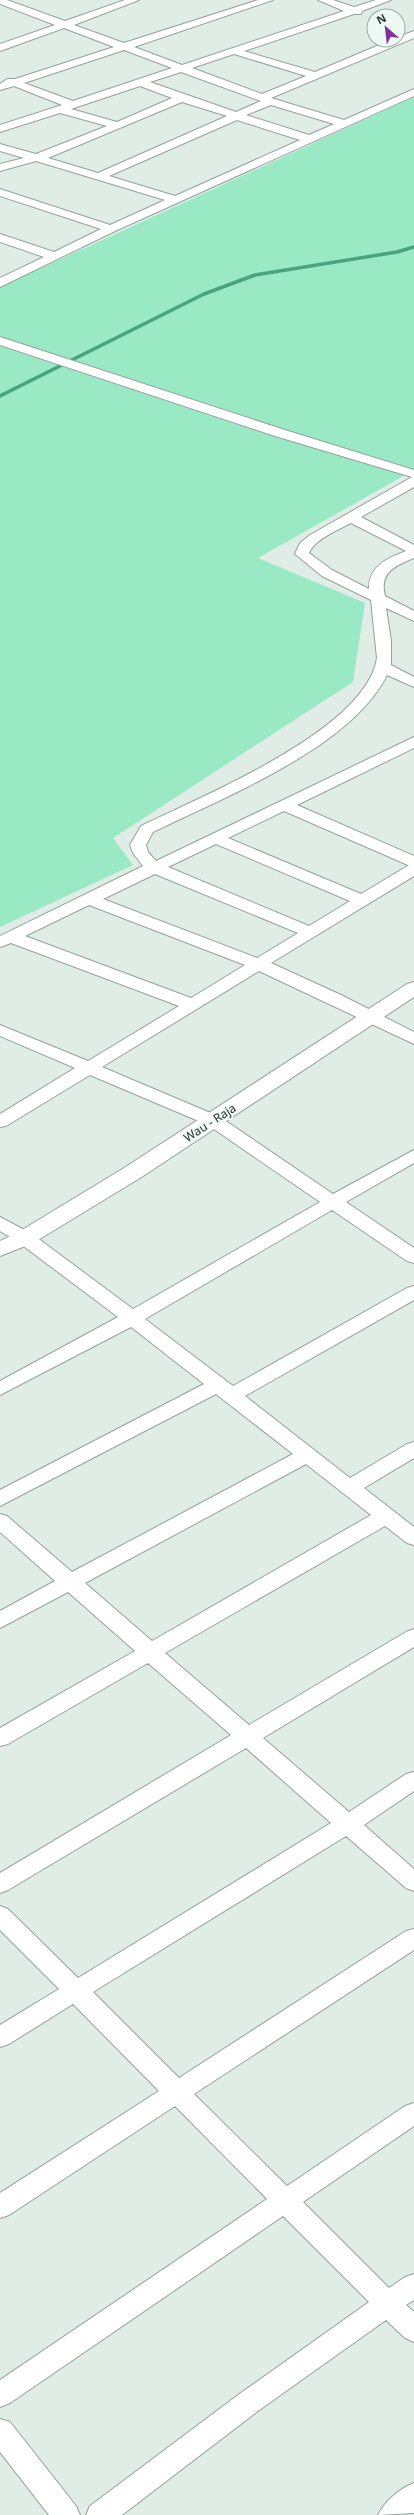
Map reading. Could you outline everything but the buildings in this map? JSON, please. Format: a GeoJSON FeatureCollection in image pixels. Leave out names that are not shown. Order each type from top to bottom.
{"type":"FeatureCollection","features":[{"type":"Feature","properties":{"kind":"main road","name":"Wau - Raja"},"geometry":{"type":"LineString","coordinates":[[0,1249],[25,1238],[214,1121],[414,988]]}},
{"type":"Feature","properties":{"kind":"street"},"geometry":{"type":"LineString","coordinates":[[0,48],[68,25],[134,0]]}},
{"type":"Feature","properties":{"kind":"street"},"geometry":{"type":"LineString","coordinates":[[0,87],[129,47],[268,0]]}},
{"type":"Feature","properties":{"kind":"street"},"geometry":{"type":"LineString","coordinates":[[323,0],[366,15]]}},
{"type":"Feature","properties":{"kind":"street"},"geometry":{"type":"LineString","coordinates":[[0,129],[62,110],[139,82],[386,0]]}},
{"type":"Feature","properties":{"kind":"street"},"geometry":{"type":"LineString","coordinates":[[0,1],[129,47],[266,99],[343,124]]}},
{"type":"Feature","properties":{"kind":"street"},"geometry":{"type":"LineString","coordinates":[[0,8],[11,5]]}},
{"type":"Feature","properties":{"kind":"street"},"geometry":{"type":"LineString","coordinates":[[98,176],[235,116],[314,75],[414,34]]}},
{"type":"Feature","properties":{"kind":"street"},"geometry":{"type":"LineString","coordinates":[[234,51],[314,75]]}},
{"type":"Feature","properties":{"kind":"street"},"geometry":{"type":"LineString","coordinates":[[0,76],[73,106]]}},
{"type":"Feature","properties":{"kind":"street"},"geometry":{"type":"LineString","coordinates":[[139,82],[181,98],[308,139]]}},
{"type":"Feature","properties":{"kind":"street"},"geometry":{"type":"LineString","coordinates":[[0,283],[111,229],[413,93]]}},
{"type":"Feature","properties":{"kind":"street"},"geometry":{"type":"LineString","coordinates":[[0,168],[33,157],[52,153],[181,98]]}},
{"type":"Feature","properties":{"kind":"street"},"geometry":{"type":"LineString","coordinates":[[62,110],[117,125]]}},
{"type":"Feature","properties":{"kind":"street"},"geometry":{"type":"LineString","coordinates":[[0,147],[176,200]]}},
{"type":"Feature","properties":{"kind":"street"},"geometry":{"type":"LineString","coordinates":[[0,192],[111,229]]}},
{"type":"Feature","properties":{"kind":"street"},"geometry":{"type":"LineString","coordinates":[[0,238],[53,256]]}},
{"type":"Feature","properties":{"kind":"street"},"geometry":{"type":"LineString","coordinates":[[0,341],[280,433],[414,474]]}},
{"type":"Feature","properties":{"kind":"street"},"geometry":{"type":"LineString","coordinates":[[414,481],[315,538],[305,546],[302,554],[308,560],[339,579],[414,617]]}},
{"type":"Feature","properties":{"kind":"street"},"geometry":{"type":"LineString","coordinates":[[397,491],[414,499]]}},
{"type":"Feature","properties":{"kind":"street"},"geometry":{"type":"LineString","coordinates":[[350,517],[414,551]]}},
{"type":"Feature","properties":{"kind":"street"},"geometry":{"type":"LineString","coordinates":[[312,933],[153,867],[138,850],[138,844],[148,829],[302,750],[337,726],[372,692],[383,667],[383,621],[375,587],[378,574],[387,564],[414,551]]}},
{"type":"Feature","properties":{"kind":"street"},"geometry":{"type":"LineString","coordinates":[[383,667],[414,683]]}},
{"type":"Feature","properties":{"kind":"street"},"geometry":{"type":"LineString","coordinates":[[6,940],[153,867],[414,742]]}},
{"type":"Feature","properties":{"kind":"street"},"geometry":{"type":"LineString","coordinates":[[284,805],[414,862]]}},
{"type":"Feature","properties":{"kind":"street"},"geometry":{"type":"LineString","coordinates":[[215,838],[363,901]]}},
{"type":"Feature","properties":{"kind":"street"},"geometry":{"type":"LineString","coordinates":[[0,1122],[261,965],[414,869]]}},
{"type":"Feature","properties":{"kind":"street"},"geometry":{"type":"LineString","coordinates":[[88,899],[261,965],[373,1016],[414,1039]]}},
{"type":"Feature","properties":{"kind":"street"},"geometry":{"type":"LineString","coordinates":[[6,940],[193,1005]]}},
{"type":"Feature","properties":{"kind":"street"},"geometry":{"type":"LineString","coordinates":[[0,1030],[214,1121],[333,1200],[414,1257]]}},
{"type":"Feature","properties":{"kind":"street"},"geometry":{"type":"LineString","coordinates":[[0,1389],[132,1318],[333,1200],[414,1155]]}},
{"type":"Feature","properties":{"kind":"street"},"geometry":{"type":"LineString","coordinates":[[0,1223],[25,1238],[132,1318],[414,1538]]}},
{"type":"Feature","properties":{"kind":"street"},"geometry":{"type":"LineString","coordinates":[[0,1499],[224,1391],[414,1292]]}},
{"type":"Feature","properties":{"kind":"street"},"geometry":{"type":"LineString","coordinates":[[350,1488],[414,1449]]}},
{"type":"Feature","properties":{"kind":"street"},"geometry":{"type":"LineString","coordinates":[[0,1620],[306,1454]]}},
{"type":"Feature","properties":{"kind":"street"},"geometry":{"type":"LineString","coordinates":[[0,1738],[386,1516]]}},
{"type":"Feature","properties":{"kind":"street"},"geometry":{"type":"LineString","coordinates":[[0,1521],[414,1882]]}},
{"type":"Feature","properties":{"kind":"street"},"geometry":{"type":"LineString","coordinates":[[0,1884],[414,1637]]}},
{"type":"Feature","properties":{"kind":"street"},"geometry":{"type":"LineString","coordinates":[[0,2037],[348,1824],[414,1780]]}},
{"type":"Feature","properties":{"kind":"street"},"geometry":{"type":"LineString","coordinates":[[0,1915],[414,2330]]}},
{"type":"Feature","properties":{"kind":"street"},"geometry":{"type":"LineString","coordinates":[[0,2207],[414,1938]]}},
{"type":"Feature","properties":{"kind":"street"},"geometry":{"type":"LineString","coordinates":[[0,2395],[414,2113]]}},
{"type":"Feature","properties":{"kind":"street"},"geometry":{"type":"LineString","coordinates":[[100,2515],[248,2403],[414,2285]]}},
{"type":"Feature","properties":{"kind":"street"},"geometry":{"type":"LineString","coordinates":[[0,2431],[66,2515]]}},
{"type":"Feature","properties":{"kind":"street"},"geometry":{"type":"LineString","coordinates":[[392,2515],[414,2496]]}},
{"type":"Feature","properties":{"kind":"green space"},"geometry":{"type":"Polygon","coordinates":[[[414,97],[414,470],[258,558],[365,603],[353,682],[113,838],[133,865],[0,927],[0,287],[414,97]]]}},
{"type":"Feature","properties":{"kind":"waterway"},"geometry":{"type":"LineString","coordinates":[[0,396],[204,294],[255,275],[397,252],[414,247]]}}]}
